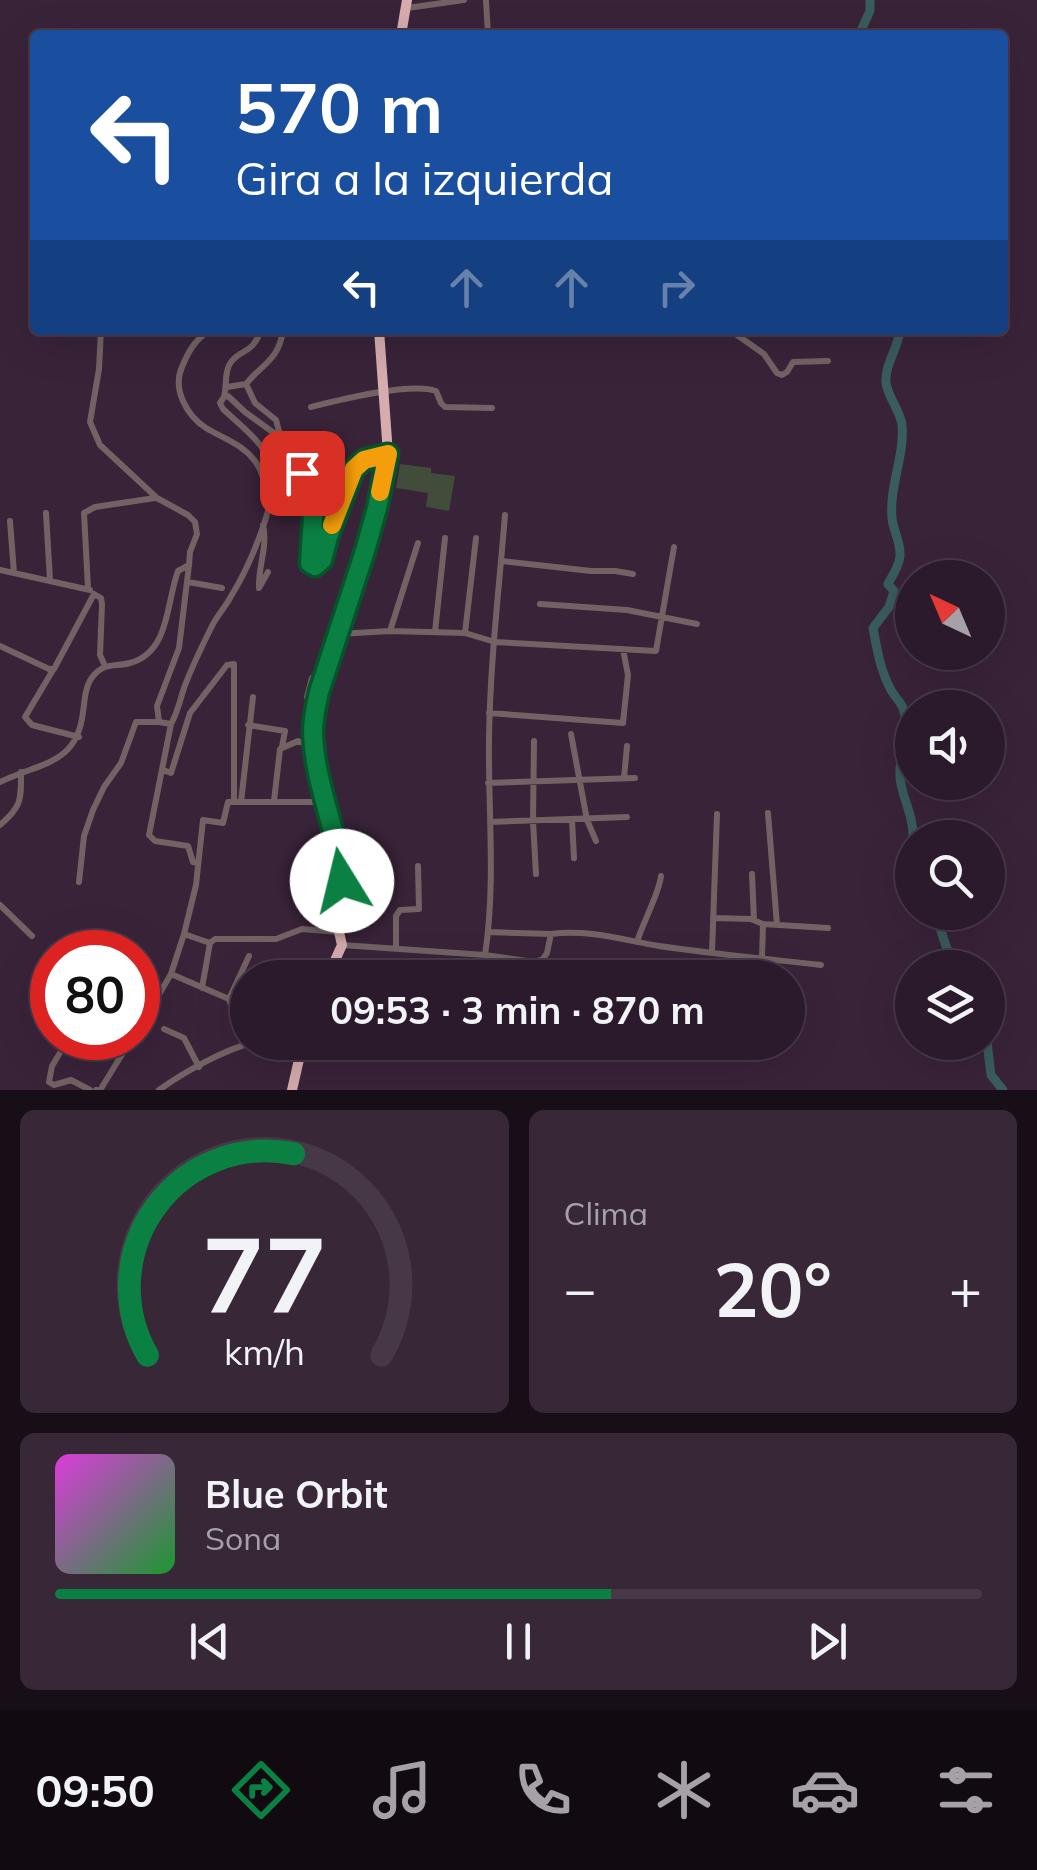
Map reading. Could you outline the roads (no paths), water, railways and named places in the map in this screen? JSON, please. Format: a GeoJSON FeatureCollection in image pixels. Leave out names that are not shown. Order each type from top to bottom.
{"type":"FeatureCollection","features":[{"type":"Feature","properties":{"kind":"highway"},"geometry":{"type":"LineString","coordinates":[[402,30],[407,4]]}},
{"type":"Feature","properties":{"kind":"highway"},"geometry":{"type":"LineString","coordinates":[[335,960],[342,945],[341,861],[325,802],[313,724],[377,508],[388,454],[380,335]]}},
{"type":"Feature","properties":{"kind":"highway"},"geometry":{"type":"LineString","coordinates":[[292,1090],[299,1060]]}},
{"type":"Feature","properties":{"kind":"street"},"geometry":{"type":"LineString","coordinates":[[407,4],[464,0]]}},
{"type":"Feature","properties":{"kind":"street"},"geometry":{"type":"LineString","coordinates":[[486,0],[488,30]]}},
{"type":"Feature","properties":{"kind":"street"},"geometry":{"type":"LineString","coordinates":[[101,335],[100,369],[90,422],[100,445],[157,498],[188,514],[195,522],[197,534],[190,552],[179,648],[156,706],[159,722]]}},
{"type":"Feature","properties":{"kind":"street"},"geometry":{"type":"LineString","coordinates":[[203,335],[193,343],[179,374],[180,398],[204,427],[233,442],[256,461],[269,511]]}},
{"type":"Feature","properties":{"kind":"street"},"geometry":{"type":"LineString","coordinates":[[258,335],[251,349],[230,362],[227,387],[220,403],[266,451],[272,468],[269,511],[232,596],[214,621],[185,686],[171,724],[149,835],[155,841],[188,846],[193,862],[197,863],[203,820],[223,823],[228,802],[325,802]]}},
{"type":"Feature","properties":{"kind":"street"},"geometry":{"type":"LineString","coordinates":[[227,387],[246,384],[270,363],[283,335]]}},
{"type":"Feature","properties":{"kind":"street"},"geometry":{"type":"LineString","coordinates":[[737,335],[756,348],[777,374],[787,372],[793,362],[828,361]]}},
{"type":"Feature","properties":{"kind":"street"},"geometry":{"type":"LineString","coordinates":[[246,384],[256,403],[276,420],[280,436]]}},
{"type":"Feature","properties":{"kind":"street"},"geometry":{"type":"LineString","coordinates":[[311,407],[396,390],[431,389],[444,406],[492,408]]}},
{"type":"Feature","properties":{"kind":"street"},"geometry":{"type":"LineString","coordinates":[[224,397],[228,396],[280,436],[298,455],[313,517],[310,563],[315,566],[322,560],[354,469],[364,460],[388,454]]}},
{"type":"Feature","properties":{"kind":"street"},"geometry":{"type":"LineString","coordinates":[[79,736],[32,724],[26,718],[91,591],[84,513],[94,507],[157,498]]}},
{"type":"Feature","properties":{"kind":"street"},"geometry":{"type":"LineString","coordinates":[[46,513],[50,580]]}},
{"type":"Feature","properties":{"kind":"street"},"geometry":{"type":"LineString","coordinates":[[485,954],[492,897],[489,713],[506,515]]}},
{"type":"Feature","properties":{"kind":"street"},"geometry":{"type":"LineString","coordinates":[[10,521],[14,573]]}},
{"type":"Feature","properties":{"kind":"street"},"geometry":{"type":"LineString","coordinates":[[263,525],[265,541],[259,588],[268,572]]}},
{"type":"Feature","properties":{"kind":"street"},"geometry":{"type":"LineString","coordinates":[[436,632],[445,538]]}},
{"type":"Feature","properties":{"kind":"street"},"geometry":{"type":"LineString","coordinates":[[465,633],[476,538]]}},
{"type":"Feature","properties":{"kind":"street"},"geometry":{"type":"LineString","coordinates":[[390,630],[418,542]]}},
{"type":"Feature","properties":{"kind":"street"},"geometry":{"type":"LineString","coordinates":[[338,634],[390,630],[465,633],[495,642],[656,651],[674,547]]}},
{"type":"Feature","properties":{"kind":"street"},"geometry":{"type":"LineString","coordinates":[[502,561],[633,574]]}},
{"type":"Feature","properties":{"kind":"street"},"geometry":{"type":"LineString","coordinates":[[0,782],[69,750],[79,736],[85,693],[92,676],[105,666],[131,663],[150,653],[170,609],[178,571],[189,565]]}},
{"type":"Feature","properties":{"kind":"street"},"geometry":{"type":"LineString","coordinates":[[0,570],[91,591],[101,598],[100,654],[105,666]]}},
{"type":"Feature","properties":{"kind":"street"},"geometry":{"type":"LineString","coordinates":[[188,582],[222,588]]}},
{"type":"Feature","properties":{"kind":"street"},"geometry":{"type":"LineString","coordinates":[[540,604],[627,610],[697,624]]}},
{"type":"Feature","properties":{"kind":"street"},"geometry":{"type":"LineString","coordinates":[[0,646],[48,669],[54,668]]}},
{"type":"Feature","properties":{"kind":"street"},"geometry":{"type":"LineString","coordinates":[[489,713],[623,723],[628,675],[623,650]]}},
{"type":"Feature","properties":{"kind":"street"},"geometry":{"type":"LineString","coordinates":[[163,770],[171,773],[190,713],[226,665],[234,664],[238,802]]}},
{"type":"Feature","properties":{"kind":"street"},"geometry":{"type":"LineString","coordinates":[[307,697],[312,678],[323,680]]}},
{"type":"Feature","properties":{"kind":"street"},"geometry":{"type":"LineString","coordinates":[[238,802],[253,696]]}},
{"type":"Feature","properties":{"kind":"street"},"geometry":{"type":"LineString","coordinates":[[79,882],[88,823],[120,763],[136,722],[171,724]]}},
{"type":"Feature","properties":{"kind":"street"},"geometry":{"type":"LineString","coordinates":[[248,725],[285,731],[274,801]]}},
{"type":"Feature","properties":{"kind":"street"},"geometry":{"type":"LineString","coordinates":[[571,734],[587,820],[596,841]]}},
{"type":"Feature","properties":{"kind":"street"},"geometry":{"type":"LineString","coordinates":[[282,747],[298,741],[315,748]]}},
{"type":"Feature","properties":{"kind":"street"},"geometry":{"type":"LineString","coordinates":[[534,741],[536,874]]}},
{"type":"Feature","properties":{"kind":"street"},"geometry":{"type":"LineString","coordinates":[[624,778],[626,746]]}},
{"type":"Feature","properties":{"kind":"street"},"geometry":{"type":"LineString","coordinates":[[0,825],[18,808],[20,772]]}},
{"type":"Feature","properties":{"kind":"street"},"geometry":{"type":"LineString","coordinates":[[488,784],[635,778]]}},
{"type":"Feature","properties":{"kind":"street"},"geometry":{"type":"LineString","coordinates":[[768,813],[777,925]]}},
{"type":"Feature","properties":{"kind":"street"},"geometry":{"type":"LineString","coordinates":[[712,952],[716,814]]}},
{"type":"Feature","properties":{"kind":"street"},"geometry":{"type":"LineString","coordinates":[[490,822],[627,817]]}},
{"type":"Feature","properties":{"kind":"street"},"geometry":{"type":"LineString","coordinates":[[572,820],[574,858]]}},
{"type":"Feature","properties":{"kind":"street"},"geometry":{"type":"LineString","coordinates":[[160,994],[172,974],[184,934],[196,886],[200,837]]}},
{"type":"Feature","properties":{"kind":"street"},"geometry":{"type":"LineString","coordinates":[[396,948],[396,916],[400,910],[419,909],[418,866]]}},
{"type":"Feature","properties":{"kind":"street"},"geometry":{"type":"LineString","coordinates":[[752,874],[754,920]]}},
{"type":"Feature","properties":{"kind":"street"},"geometry":{"type":"LineString","coordinates":[[632,941],[661,876]]}},
{"type":"Feature","properties":{"kind":"street"},"geometry":{"type":"LineString","coordinates":[[0,905],[30,934]]}},
{"type":"Feature","properties":{"kind":"street"},"geometry":{"type":"LineString","coordinates":[[713,918],[828,928]]}},
{"type":"Feature","properties":{"kind":"street"},"geometry":{"type":"LineString","coordinates":[[762,958],[763,924]]}},
{"type":"Feature","properties":{"kind":"street"},"geometry":{"type":"LineString","coordinates":[[202,988],[210,943],[215,938],[276,939],[302,929],[339,932]]}},
{"type":"Feature","properties":{"kind":"street"},"geometry":{"type":"LineString","coordinates":[[488,932],[591,934],[821,965]]}},
{"type":"Feature","properties":{"kind":"street"},"geometry":{"type":"LineString","coordinates":[[184,934],[210,943]]}},
{"type":"Feature","properties":{"kind":"street"},"geometry":{"type":"LineString","coordinates":[[342,945],[485,954],[534,962],[547,953],[552,934]]}},
{"type":"Feature","properties":{"kind":"street"},"geometry":{"type":"LineString","coordinates":[[230,1006],[228,999],[249,956]]}},
{"type":"Feature","properties":{"kind":"street"},"geometry":{"type":"LineString","coordinates":[[172,974],[228,999]]}},
{"type":"Feature","properties":{"kind":"street"},"geometry":{"type":"LineString","coordinates":[[164,1029],[184,1038],[199,1067]]}},
{"type":"Feature","properties":{"kind":"street"},"geometry":{"type":"LineString","coordinates":[[158,1090],[230,1051]]}},
{"type":"Feature","properties":{"kind":"street"},"geometry":{"type":"LineString","coordinates":[[56,1060],[49,1082],[72,1080],[96,1089],[116,1060]]}},
{"type":"Feature","properties":{"kind":"waterway"},"geometry":{"type":"LineString","coordinates":[[861,30],[870,11],[870,0]]}},
{"type":"Feature","properties":{"kind":"waterway"},"geometry":{"type":"LineString","coordinates":[[899,335],[886,382],[902,425],[892,506],[900,556],[888,584],[894,591],[889,607],[873,628],[884,674],[905,716],[900,777],[912,820]]}},
{"type":"Feature","properties":{"kind":"waterway"},"geometry":{"type":"LineString","coordinates":[[941,930],[947,950]]}},
{"type":"Feature","properties":{"kind":"waterway"},"geometry":{"type":"LineString","coordinates":[[989,1060],[991,1075],[1003,1090]]}}]}
